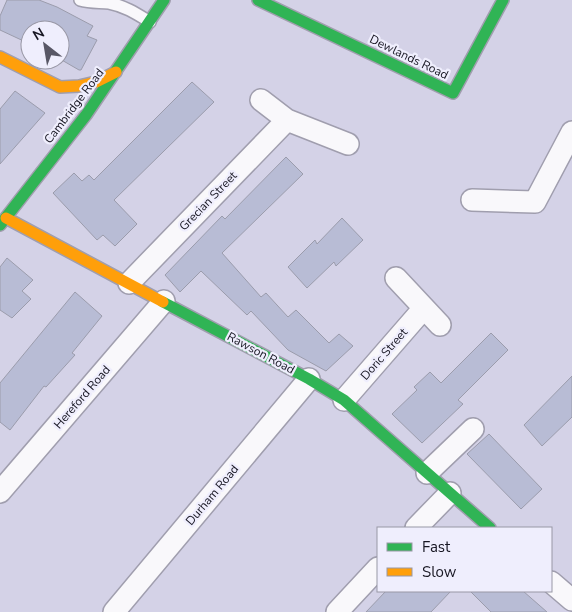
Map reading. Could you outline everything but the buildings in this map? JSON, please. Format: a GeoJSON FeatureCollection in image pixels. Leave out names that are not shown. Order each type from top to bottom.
{"type":"FeatureCollection","features":[{"type":"Feature","properties":{"kind":"street","name":"Cambridge Road"},"geometry":{"type":"LineString","coordinates":[[3,221],[72,133],[164,0]]}},
{"type":"Feature","properties":{"kind":"street","name":"Dewlands Road"},"geometry":{"type":"LineString","coordinates":[[266,2],[453,93],[503,0]]}},
{"type":"Feature","properties":{"kind":"street"},"geometry":{"type":"LineString","coordinates":[[0,57],[60,87],[79,86],[96,82],[116,72]]}},
{"type":"Feature","properties":{"kind":"street"},"geometry":{"type":"LineString","coordinates":[[60,87],[68,99]]}},
{"type":"Feature","properties":{"kind":"street"},"geometry":{"type":"LineString","coordinates":[[261,100],[287,120],[348,144]]}},
{"type":"Feature","properties":{"kind":"street"},"geometry":{"type":"LineString","coordinates":[[72,133],[73,112]]}},
{"type":"Feature","properties":{"kind":"street","name":"Grecian Street"},"geometry":{"type":"LineString","coordinates":[[128,283],[287,120]]}},
{"type":"Feature","properties":{"kind":"street"},"geometry":{"type":"LineString","coordinates":[[472,200],[535,202],[572,132]]}},
{"type":"Feature","properties":{"kind":"street","name":"Rawson Road"},"geometry":{"type":"LineString","coordinates":[[3,221],[128,283],[309,379],[344,400],[489,527]]}},
{"type":"Feature","properties":{"kind":"street"},"geometry":{"type":"LineString","coordinates":[[396,278],[440,325]]}},
{"type":"Feature","properties":{"kind":"street","name":"Hereford Road"},"geometry":{"type":"LineString","coordinates":[[0,492],[164,302]]}},
{"type":"Feature","properties":{"kind":"street","name":"Doric Street"},"geometry":{"type":"LineString","coordinates":[[344,400],[424,308]]}},
{"type":"Feature","properties":{"kind":"street","name":"Durham Road"},"geometry":{"type":"LineString","coordinates":[[114,612],[309,379]]}},
{"type":"Feature","properties":{"kind":"street"},"geometry":{"type":"LineString","coordinates":[[426,473],[473,429]]}},
{"type":"Feature","properties":{"kind":"street"},"geometry":{"type":"LineString","coordinates":[[417,527],[450,493]]}},
{"type":"Feature","properties":{"kind":"street"},"geometry":{"type":"LineString","coordinates":[[337,612],[377,569]]}},
{"type":"Feature","properties":{"kind":"street"},"geometry":{"type":"LineString","coordinates":[[552,583],[572,600]]}},
{"type":"Feature","properties":{"kind":"lane"},"geometry":{"type":"LineString","coordinates":[[80,0],[94,3],[109,3],[127,8],[150,22]]}},
{"type":"Feature","properties":{"kind":"traffic: fast"},"geometry":{"type":"LineString","coordinates":[[0,225],[86,115],[164,0]]}},
{"type":"Feature","properties":{"kind":"traffic: fast"},"geometry":{"type":"LineString","coordinates":[[258,0],[453,93],[503,0]]}},
{"type":"Feature","properties":{"kind":"traffic: fast"},"geometry":{"type":"LineString","coordinates":[[163,302],[309,379],[344,400],[489,527]]}},
{"type":"Feature","properties":{"kind":"traffic: slow"},"geometry":{"type":"LineString","coordinates":[[0,57],[60,87],[79,86],[96,82],[116,72]]}},
{"type":"Feature","properties":{"kind":"traffic: slow"},"geometry":{"type":"LineString","coordinates":[[6,218],[163,302]]}}]}
